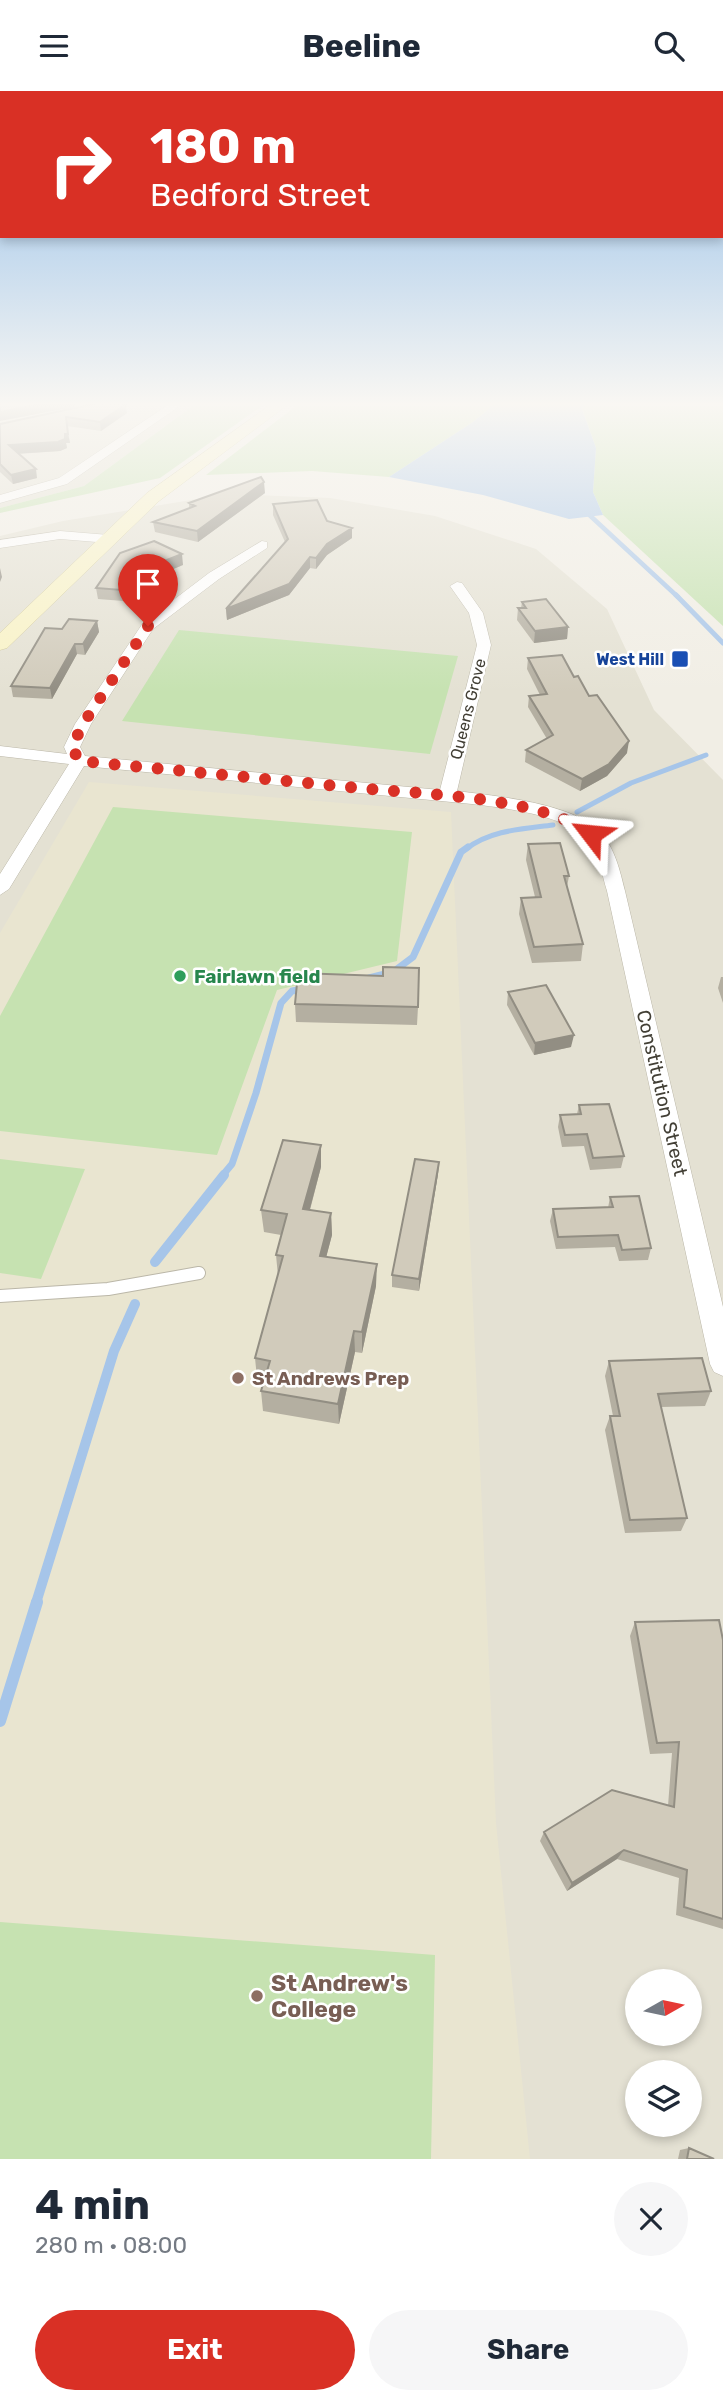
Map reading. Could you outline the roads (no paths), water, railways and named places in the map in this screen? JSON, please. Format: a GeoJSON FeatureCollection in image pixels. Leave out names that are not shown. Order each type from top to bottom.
{"type":"FeatureCollection","features":[{"type":"Feature","properties":{"kind":"main road"},"geometry":{"type":"LineString","coordinates":[[0,644],[150,500]]}},
{"type":"Feature","properties":{"kind":"street"},"geometry":{"type":"LineString","coordinates":[[0,544],[60,535],[109,540]]}},
{"type":"Feature","properties":{"kind":"street"},"geometry":{"type":"LineString","coordinates":[[79,761],[72,747],[83,724],[148,626],[214,576],[262,545]]}},
{"type":"Feature","properties":{"kind":"street","name":"Queens Grove"},"geometry":{"type":"LineString","coordinates":[[447,796],[484,645],[483,629],[470,602],[457,586]]}},
{"type":"Feature","properties":{"kind":"street"},"geometry":{"type":"LineString","coordinates":[[0,751],[447,796]]}},
{"type":"Feature","properties":{"kind":"street"},"geometry":{"type":"LineString","coordinates":[[0,889],[79,761]]}},
{"type":"Feature","properties":{"kind":"street","name":"Constitution Street"},"geometry":{"type":"LineString","coordinates":[[447,796],[560,816],[586,829],[600,845],[616,891],[723,1364]]}},
{"type":"Feature","properties":{"kind":"lane"},"geometry":{"type":"LineString","coordinates":[[0,1296],[108,1289],[199,1273]]}},
{"type":"Feature","properties":{"kind":"water"},"geometry":{"type":"Polygon","coordinates":[[[499,500],[596,500],[603,515],[569,519],[499,500]]]}},
{"type":"Feature","properties":{"kind":"waterway"},"geometry":{"type":"LineString","coordinates":[[584,510],[678,597]]}},
{"type":"Feature","properties":{"kind":"waterway"},"geometry":{"type":"LineString","coordinates":[[678,597],[723,643]]}},
{"type":"Feature","properties":{"kind":"waterway"},"geometry":{"type":"LineString","coordinates":[[577,812],[631,783],[706,755]]}},
{"type":"Feature","properties":{"kind":"waterway"},"geometry":{"type":"LineString","coordinates":[[466,849],[496,834],[553,825]]}},
{"type":"Feature","properties":{"kind":"waterway"},"geometry":{"type":"LineString","coordinates":[[369,978],[393,972],[413,957],[461,852],[468,847]]}},
{"type":"Feature","properties":{"kind":"waterway"},"geometry":{"type":"LineString","coordinates":[[222,1176],[232,1164],[256,1093],[281,1003],[292,991],[304,989]]}},
{"type":"Feature","properties":{"kind":"waterway"},"geometry":{"type":"LineString","coordinates":[[155,1262],[224,1175]]}},
{"type":"Feature","properties":{"kind":"waterway"},"geometry":{"type":"LineString","coordinates":[[36,1603],[114,1351],[135,1304]]}},
{"type":"Feature","properties":{"kind":"waterway"},"geometry":{"type":"LineString","coordinates":[[0,1721],[37,1602]]}},
{"type":"Feature","properties":{"kind":"place","name":"West Hill"},"geometry":{"type":"Point","coordinates":[680,659]}},
{"type":"Feature","properties":{"kind":"place","name":"Fairlawn field"},"geometry":{"type":"Point","coordinates":[180,976]}},
{"type":"Feature","properties":{"kind":"place","name":"St Andrews Prep"},"geometry":{"type":"Point","coordinates":[238,1378]}},
{"type":"Feature","properties":{"kind":"place","name":"St Andrew's College"},"geometry":{"type":"Point","coordinates":[257,1996]}}]}
